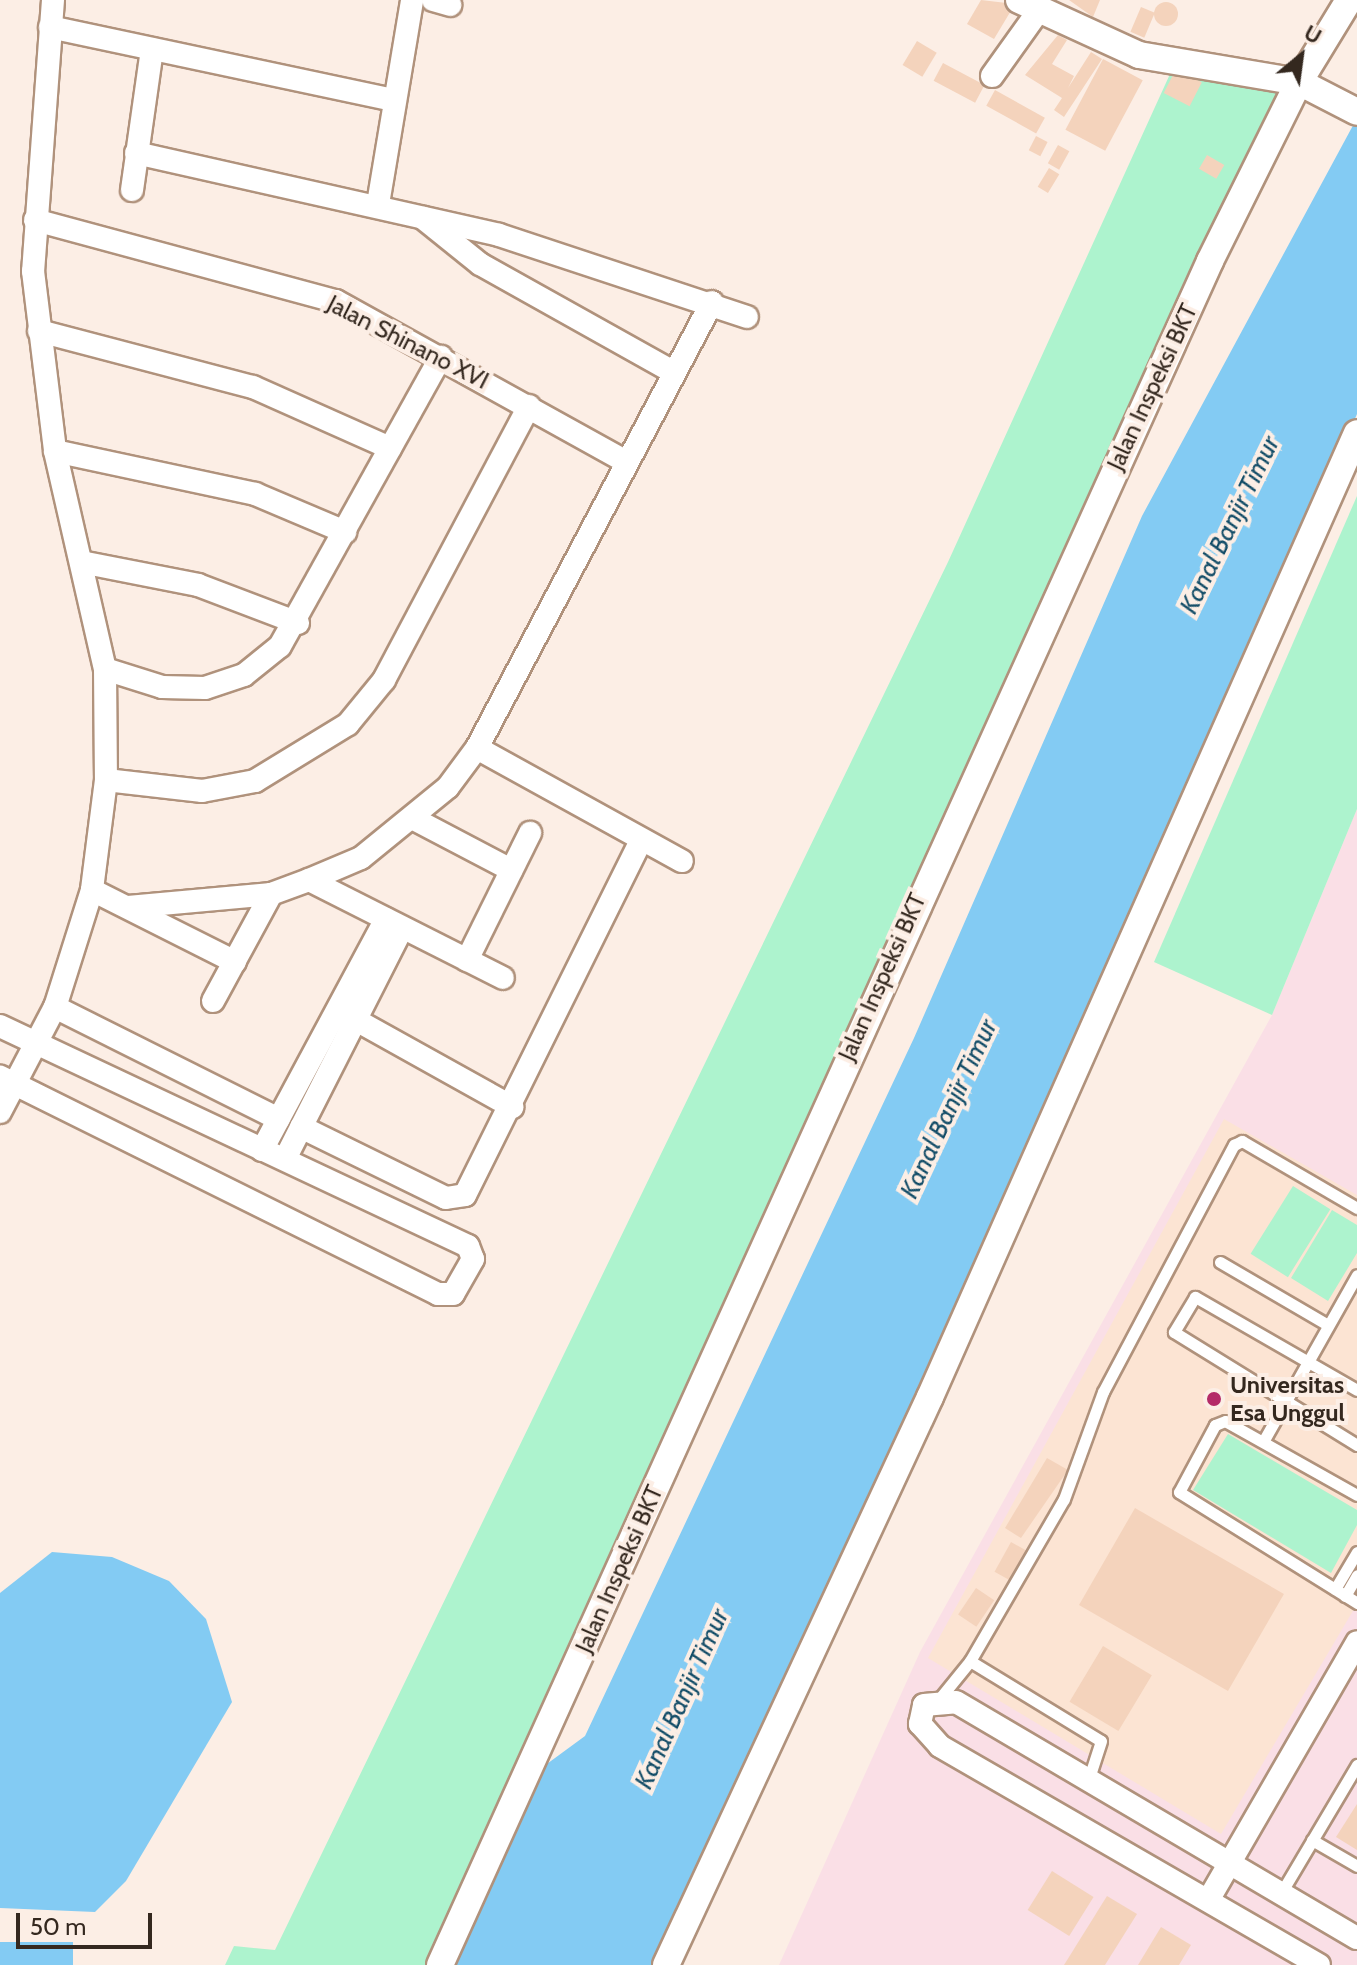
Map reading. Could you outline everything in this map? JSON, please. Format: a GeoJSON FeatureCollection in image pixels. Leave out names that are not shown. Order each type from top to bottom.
{"type":"FeatureCollection","features":[{"type":"Feature","properties":{"kind":"street"},"geometry":{"type":"LineString","coordinates":[[0,1112],[7,1081],[36,1044],[55,1007],[92,890],[106,780],[105,669],[55,451],[39,331],[35,220],[53,0]]}},
{"type":"Feature","properties":{"kind":"street"},"geometry":{"type":"LineString","coordinates":[[378,204],[412,0]]}},
{"type":"Feature","properties":{"kind":"street","name":"Jalan Inspeksi BKT"},"geometry":{"type":"LineString","coordinates":[[440,1965],[965,793],[1349,0]]}},
{"type":"Feature","properties":{"kind":"street"},"geometry":{"type":"LineString","coordinates":[[992,76],[1029,5],[1156,60],[1307,86],[1357,112]]}},
{"type":"Feature","properties":{"kind":"street"},"geometry":{"type":"LineString","coordinates":[[50,27],[394,100]]}},
{"type":"Feature","properties":{"kind":"street"},"geometry":{"type":"LineString","coordinates":[[132,190],[152,49]]}},
{"type":"Feature","properties":{"kind":"street"},"geometry":{"type":"LineString","coordinates":[[136,153],[419,215],[712,302],[747,317]]}},
{"type":"Feature","properties":{"kind":"street"},"geometry":{"type":"LineString","coordinates":[[419,215],[480,264],[673,372]]}},
{"type":"Feature","properties":{"kind":"street","name":"Jalan Shinano XVI"},"geometry":{"type":"LineString","coordinates":[[35,220],[336,301],[627,462]]}},
{"type":"Feature","properties":{"kind":"street"},"geometry":{"type":"LineString","coordinates":[[128,907],[271,894],[361,858],[414,819],[477,748],[712,302]]}},
{"type":"Feature","properties":{"kind":"street"},"geometry":{"type":"LineString","coordinates":[[39,331],[253,387],[390,448]]}},
{"type":"Feature","properties":{"kind":"street"},"geometry":{"type":"LineString","coordinates":[[105,669],[162,687],[205,688],[244,675],[298,623],[441,357]]}},
{"type":"Feature","properties":{"kind":"street"},"geometry":{"type":"LineString","coordinates":[[106,780],[202,791],[255,781],[348,724],[384,680],[529,406]]}},
{"type":"Feature","properties":{"kind":"street"},"geometry":{"type":"LineString","coordinates":[[666,1965],[923,1411],[1357,433]]}},
{"type":"Feature","properties":{"kind":"street"},"geometry":{"type":"LineString","coordinates":[[55,451],[255,494],[345,532]]}},
{"type":"Feature","properties":{"kind":"street"},"geometry":{"type":"LineString","coordinates":[[81,562],[198,585],[298,623]]}},
{"type":"Feature","properties":{"kind":"street"},"geometry":{"type":"LineString","coordinates":[[477,748],[682,861]]}},
{"type":"Feature","properties":{"kind":"street"},"geometry":{"type":"LineString","coordinates":[[414,819],[511,870]]}},
{"type":"Feature","properties":{"kind":"street"},"geometry":{"type":"LineString","coordinates":[[467,960],[530,833]]}},
{"type":"Feature","properties":{"kind":"street"},"geometry":{"type":"LineString","coordinates":[[55,1007],[304,1121],[460,1199],[512,1107],[641,840]]}},
{"type":"Feature","properties":{"kind":"street"},"geometry":{"type":"LineString","coordinates":[[309,880],[503,978]]}},
{"type":"Feature","properties":{"kind":"street"},"geometry":{"type":"LineString","coordinates":[[92,890],[235,962]]}},
{"type":"Feature","properties":{"kind":"street"},"geometry":{"type":"LineString","coordinates":[[213,1001],[271,894]]}},
{"type":"Feature","properties":{"kind":"street"},"geometry":{"type":"LineString","coordinates":[[285,1159],[356,1020],[394,924]]}},
{"type":"Feature","properties":{"kind":"street"},"geometry":{"type":"LineString","coordinates":[[262,1150],[394,924]]}},
{"type":"Feature","properties":{"kind":"street"},"geometry":{"type":"LineString","coordinates":[[356,1020],[512,1107]]}},
{"type":"Feature","properties":{"kind":"street"},"geometry":{"type":"LineString","coordinates":[[2,1034],[36,1044],[471,1248],[457,1290],[438,1294],[7,1081]]}},
{"type":"Feature","properties":{"kind":"street"},"geometry":{"type":"LineString","coordinates":[[1210,1897],[1357,1642]]}},
{"type":"Feature","properties":{"kind":"street"},"geometry":{"type":"LineString","coordinates":[[1319,1965],[1210,1897],[940,1746],[919,1718],[924,1705],[940,1698],[1357,1938]]}},
{"type":"Feature","properties":{"kind":"lane"},"geometry":{"type":"LineString","coordinates":[[940,1698],[970,1661],[1064,1499],[1103,1392],[1234,1145],[1242,1141],[1357,1208]]}},
{"type":"Feature","properties":{"kind":"lane"},"geometry":{"type":"LineString","coordinates":[[1220,1262],[1328,1325]]}},
{"type":"Feature","properties":{"kind":"lane"},"geometry":{"type":"LineString","coordinates":[[1264,1440],[1357,1275]]}},
{"type":"Feature","properties":{"kind":"lane"},"geometry":{"type":"LineString","coordinates":[[1357,1390],[1200,1299],[1191,1301],[1174,1338],[1357,1445]]}},
{"type":"Feature","properties":{"kind":"lane"},"geometry":{"type":"LineString","coordinates":[[1357,1495],[1264,1440],[1220,1421],[1179,1492],[1357,1603]]}},
{"type":"Feature","properties":{"kind":"lane"},"geometry":{"type":"LineString","coordinates":[[1340,1592],[1357,1552]]}},
{"type":"Feature","properties":{"kind":"lane"},"geometry":{"type":"LineString","coordinates":[[1340,1592],[1357,1575]]}},
{"type":"Feature","properties":{"kind":"lane"},"geometry":{"type":"LineString","coordinates":[[970,1661],[1101,1741],[1088,1781]]}},
{"type":"Feature","properties":{"kind":"lane"},"geometry":{"type":"LineString","coordinates":[[1281,1893],[1357,1765]]}},
{"type":"Feature","properties":{"kind":"lane"},"geometry":{"type":"LineString","coordinates":[[1312,1840],[1357,1866]]}},
{"type":"Feature","properties":{"kind":"shaded area"},"geometry":{"type":"Polygon","coordinates":[[[1357,809],[1357,1965],[779,1965],[920,1652],[1272,1015],[1357,809]]]}},
{"type":"Feature","properties":{"kind":"shaded area","name":"Universitas Esa Unggul"},"geometry":{"type":"Polygon","coordinates":[[[1224,1119],[1357,1195],[1357,1604],[1221,1834],[928,1658],[1224,1119]]]}},
{"type":"Feature","properties":{"kind":"green space"},"geometry":{"type":"Polygon","coordinates":[[[1175,63],[1299,82],[440,1965],[225,1965],[234,1946],[275,1950],[948,562],[1175,63]]]}},
{"type":"Feature","properties":{"kind":"green space"},"geometry":{"type":"Polygon","coordinates":[[[1357,496],[1357,809],[1272,1015],[1154,962],[1357,496]]]}},
{"type":"Feature","properties":{"kind":"green space"},"geometry":{"type":"Polygon","coordinates":[[[1293,1186],[1330,1209],[1288,1277],[1251,1254],[1293,1186]]]}},
{"type":"Feature","properties":{"kind":"green space"},"geometry":{"type":"Polygon","coordinates":[[[1332,1210],[1357,1225],[1357,1253],[1328,1301],[1291,1278],[1332,1210]]]}},
{"type":"Feature","properties":{"kind":"green space"},"geometry":{"type":"Polygon","coordinates":[[[1228,1434],[1357,1510],[1357,1525],[1331,1573],[1193,1490],[1228,1434]]]}},
{"type":"Feature","properties":{"kind":"water","name":"Kanal Banjir Timur"},"geometry":{"type":"Polygon","coordinates":[[[1357,118],[1357,414],[894,1466],[660,1965],[440,1965],[525,1780],[585,1736],[914,1038],[1142,516],[1357,118]]]}},
{"type":"Feature","properties":{"kind":"water"},"geometry":{"type":"Polygon","coordinates":[[[52,1552],[112,1557],[169,1581],[206,1619],[232,1702],[126,1881],[95,1912],[0,1908],[0,1593],[52,1552]]]}},
{"type":"Feature","properties":{"kind":"water"},"geometry":{"type":"Polygon","coordinates":[[[0,1942],[73,1942],[73,1965],[0,1965],[0,1942]]]}},
{"type":"Feature","properties":{"kind":"building"},"geometry":{"type":"Polygon","coordinates":[[[981,0],[1015,4],[994,39],[967,24],[981,0]]]}},
{"type":"Feature","properties":{"kind":"building"},"geometry":{"type":"Polygon","coordinates":[[[1069,0],[1100,0],[1093,17],[1069,0]]]}},
{"type":"Feature","properties":{"kind":"building"},"geometry":{"type":"Polygon","coordinates":[[[1166,2],[1174,6],[1178,14],[1174,22],[1166,26],[1158,22],[1154,14],[1158,6],[1166,2]]]}},
{"type":"Feature","properties":{"kind":"building"},"geometry":{"type":"Polygon","coordinates":[[[1141,7],[1155,13],[1144,38],[1130,32],[1141,7]]]}},
{"type":"Feature","properties":{"kind":"building"},"geometry":{"type":"Polygon","coordinates":[[[1058,35],[1067,40],[1052,64],[1074,76],[1068,88],[1091,52],[1102,59],[1064,117],[1054,110],[1062,98],[1025,75],[1058,35]]]}},
{"type":"Feature","properties":{"kind":"building"},"geometry":{"type":"Polygon","coordinates":[[[917,41],[937,53],[922,77],[903,65],[917,41]]]}},
{"type":"Feature","properties":{"kind":"building"},"geometry":{"type":"Polygon","coordinates":[[[1103,59],[1143,80],[1105,151],[1065,130],[1103,59]]]}},
{"type":"Feature","properties":{"kind":"building"},"geometry":{"type":"Polygon","coordinates":[[[943,63],[984,85],[975,103],[934,81],[943,63]]]}},
{"type":"Feature","properties":{"kind":"building"},"geometry":{"type":"Polygon","coordinates":[[[1176,69],[1202,82],[1190,106],[1164,93],[1176,69]]]}},
{"type":"Feature","properties":{"kind":"building"},"geometry":{"type":"Polygon","coordinates":[[[995,90],[1045,118],[1036,133],[986,106],[995,90]]]}},
{"type":"Feature","properties":{"kind":"building"},"geometry":{"type":"Polygon","coordinates":[[[1036,136],[1048,142],[1040,156],[1029,150],[1036,136]]]}},
{"type":"Feature","properties":{"kind":"building"},"geometry":{"type":"Polygon","coordinates":[[[1058,145],[1069,151],[1059,170],[1048,163],[1058,145]]]}},
{"type":"Feature","properties":{"kind":"building"},"geometry":{"type":"Polygon","coordinates":[[[1207,155],[1224,165],[1216,179],[1199,169],[1207,155]]]}},
{"type":"Feature","properties":{"kind":"building"},"geometry":{"type":"Polygon","coordinates":[[[1049,168],[1059,174],[1048,193],[1038,187],[1049,168]]]}},
{"type":"Feature","properties":{"kind":"building"},"geometry":{"type":"Polygon","coordinates":[[[1047,1458],[1068,1470],[1021,1538],[1005,1528],[1047,1458]]]}},
{"type":"Feature","properties":{"kind":"building"},"geometry":{"type":"Polygon","coordinates":[[[1135,1508],[1284,1594],[1228,1691],[1079,1605],[1135,1508]]]}},
{"type":"Feature","properties":{"kind":"building"},"geometry":{"type":"Polygon","coordinates":[[[1011,1542],[1027,1551],[1010,1580],[995,1572],[1011,1542]]]}},
{"type":"Feature","properties":{"kind":"building"},"geometry":{"type":"Polygon","coordinates":[[[976,1588],[994,1600],[976,1627],[958,1615],[976,1588]]]}},
{"type":"Feature","properties":{"kind":"building"},"geometry":{"type":"Polygon","coordinates":[[[1103,1646],[1152,1675],[1118,1731],[1070,1702],[1103,1646]]]}},
{"type":"Feature","properties":{"kind":"building"},"geometry":{"type":"Polygon","coordinates":[[[1357,1804],[1357,1850],[1336,1837],[1357,1804]]]}},
{"type":"Feature","properties":{"kind":"building"},"geometry":{"type":"Polygon","coordinates":[[[1052,1871],[1094,1897],[1069,1936],[1028,1910],[1052,1871]]]}},
{"type":"Feature","properties":{"kind":"building"},"geometry":{"type":"Polygon","coordinates":[[[1107,1896],[1137,1914],[1105,1965],[1064,1965],[1107,1896]]]}},
{"type":"Feature","properties":{"kind":"building"},"geometry":{"type":"Polygon","coordinates":[[[1161,1927],[1191,1945],[1179,1965],[1138,1965],[1161,1927]]]}},
{"type":"Feature","properties":{"kind":"place","name":"Universitas Esa Unggul"},"geometry":{"type":"Point","coordinates":[1214,1399]}}]}
